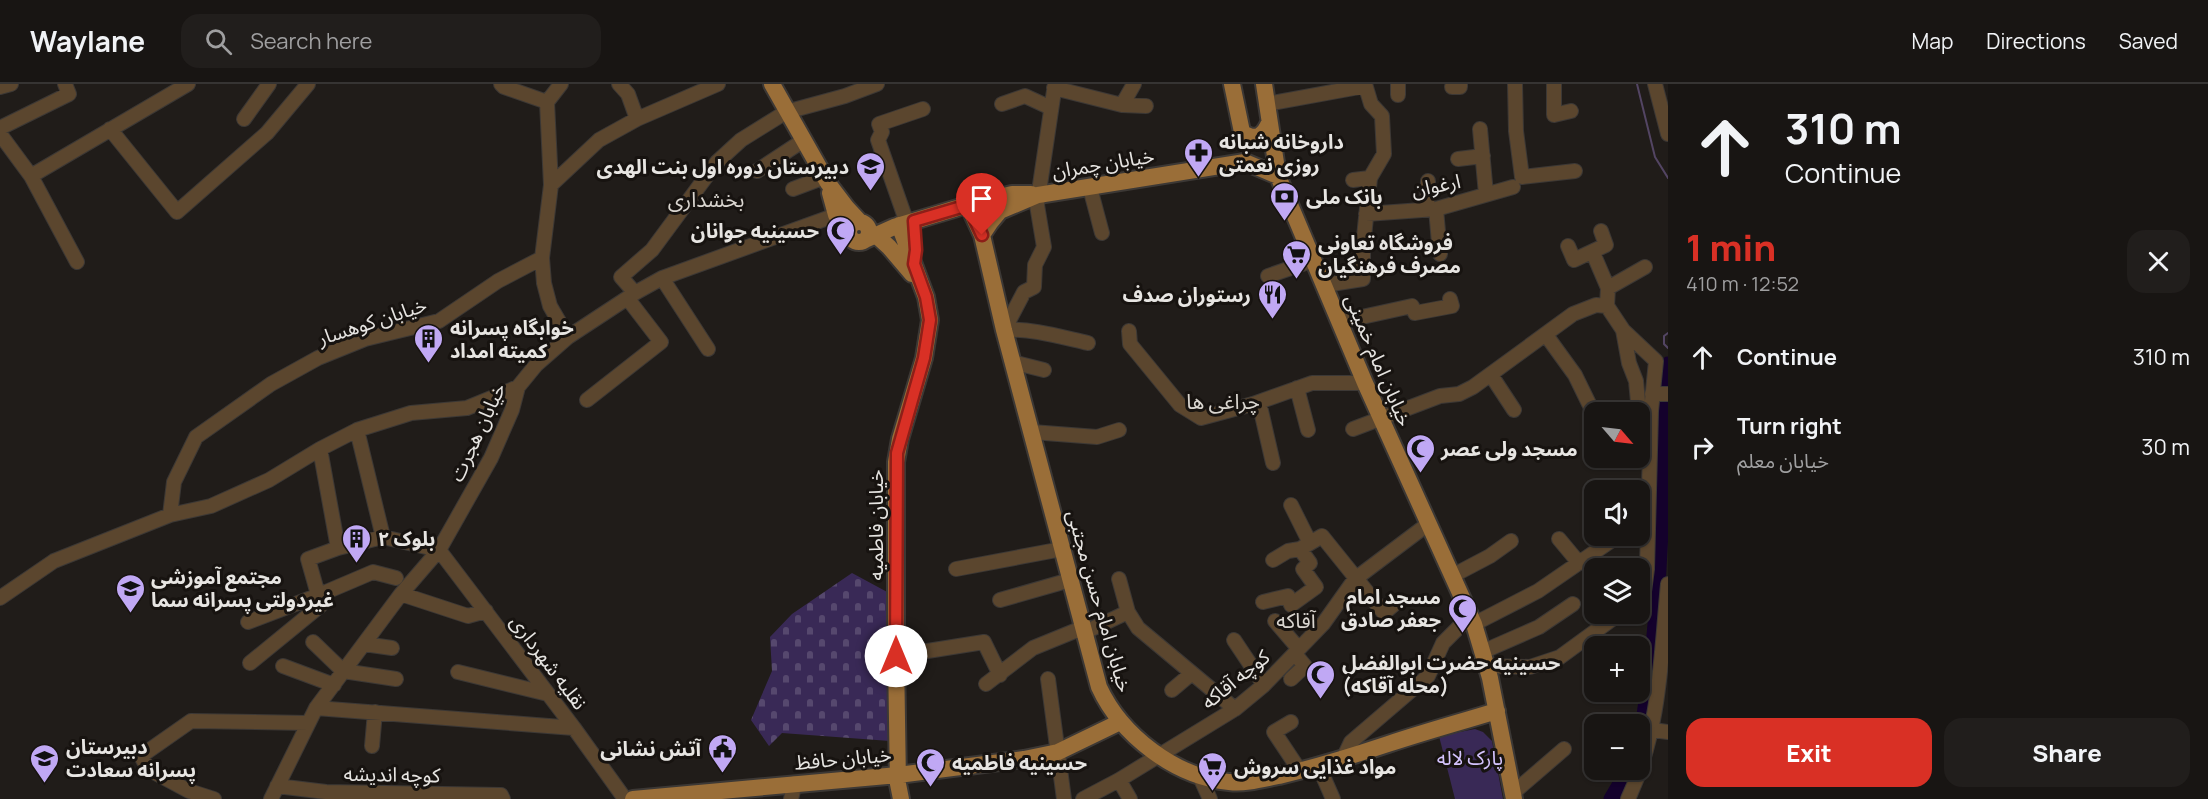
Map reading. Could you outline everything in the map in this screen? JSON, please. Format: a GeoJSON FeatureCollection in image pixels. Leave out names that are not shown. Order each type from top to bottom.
{"type":"FeatureCollection","features":[{"type":"Feature","properties":{"kind":"main road"},"geometry":{"type":"LineString","coordinates":[[772,84],[827,180],[841,212],[863,231],[889,247],[919,281]]}},
{"type":"Feature","properties":{"kind":"main road"},"geometry":{"type":"LineString","coordinates":[[1232,84],[1242,132],[1245,162],[1278,177]]}},
{"type":"Feature","properties":{"kind":"main road","name":"خیابان امام خمینی"},"geometry":{"type":"LineString","coordinates":[[1264,84],[1278,177],[1380,418],[1472,620],[1485,659],[1514,796]]}},
{"type":"Feature","properties":{"kind":"main road"},"geometry":{"type":"LineString","coordinates":[[1242,132],[1249,136],[1260,136],[1265,132],[1269,123]]}},
{"type":"Feature","properties":{"kind":"main road","name":"خیابان چمران"},"geometry":{"type":"LineString","coordinates":[[982,235],[1000,211],[1038,195],[1245,162]]}},
{"type":"Feature","properties":{"kind":"main road"},"geometry":{"type":"LineString","coordinates":[[863,231],[904,224],[1011,194],[1038,195]]}},
{"type":"Feature","properties":{"kind":"main road","name":"خیابان امام حسن مجتبی"},"geometry":{"type":"LineString","coordinates":[[968,205],[982,235],[1012,362],[1099,687],[1120,722],[1160,756],[1199,775],[1228,782],[1242,782],[1319,767],[1497,711]]}},
{"type":"Feature","properties":{"kind":"main road","name":"خیابان فاطمیه"},"geometry":{"type":"LineString","coordinates":[[901,799],[898,775],[896,656],[897,453],[924,358],[930,320],[926,297],[919,281],[904,224]]}},
{"type":"Feature","properties":{"kind":"main road","name":"خیابان حافظ"},"geometry":{"type":"LineString","coordinates":[[633,799],[793,791],[1024,759],[1058,752],[1120,722]]}},
{"type":"Feature","properties":{"kind":"street"},"geometry":{"type":"LineString","coordinates":[[0,87],[11,84]]}},
{"type":"Feature","properties":{"kind":"street"},"geometry":{"type":"LineString","coordinates":[[0,128],[69,94],[64,84]]}},
{"type":"Feature","properties":{"kind":"street"},"geometry":{"type":"LineString","coordinates":[[31,176],[110,129],[166,89],[188,84]]}},
{"type":"Feature","properties":{"kind":"street"},"geometry":{"type":"LineString","coordinates":[[244,119],[269,84]]}},
{"type":"Feature","properties":{"kind":"street"},"geometry":{"type":"LineString","coordinates":[[110,129],[177,212],[267,133],[308,84]]}},
{"type":"Feature","properties":{"kind":"street"},"geometry":{"type":"LineString","coordinates":[[501,84],[548,102]]}},
{"type":"Feature","properties":{"kind":"street"},"geometry":{"type":"LineString","coordinates":[[561,84],[548,102],[551,185],[542,258],[544,284],[550,306],[568,337]]}},
{"type":"Feature","properties":{"kind":"street"},"geometry":{"type":"LineString","coordinates":[[619,84],[628,94],[637,119]]}},
{"type":"Feature","properties":{"kind":"street"},"geometry":{"type":"LineString","coordinates":[[551,185],[599,140],[637,119],[718,84]]}},
{"type":"Feature","properties":{"kind":"street"},"geometry":{"type":"LineString","coordinates":[[587,400],[661,342],[621,278],[652,250],[717,162],[741,140],[786,112],[846,96],[877,84]]}},
{"type":"Feature","properties":{"kind":"street"},"geometry":{"type":"LineString","coordinates":[[1113,107],[1134,84]]}},
{"type":"Feature","properties":{"kind":"street"},"geometry":{"type":"LineString","coordinates":[[1515,84],[1516,130],[1522,177],[1575,171]]}},
{"type":"Feature","properties":{"kind":"street"},"geometry":{"type":"LineString","coordinates":[[1554,84],[1554,115],[1571,111]]}},
{"type":"Feature","properties":{"kind":"street"},"geometry":{"type":"LineString","coordinates":[[1655,84],[1668,134]]}},
{"type":"Feature","properties":{"kind":"street"},"geometry":{"type":"LineString","coordinates":[[1266,104],[1365,85],[1371,104],[1382,116],[1384,154],[1370,178],[1363,279],[1325,285]]}},
{"type":"Feature","properties":{"kind":"street"},"geometry":{"type":"LineString","coordinates":[[1088,344],[1023,331],[1004,330],[1024,292],[1034,287],[1035,265],[1044,247],[1036,206],[1055,86],[1113,107],[1146,106]]}},
{"type":"Feature","properties":{"kind":"street"},"geometry":{"type":"LineString","coordinates":[[1002,104],[1025,96],[1051,108]]}},
{"type":"Feature","properties":{"kind":"street"},"geometry":{"type":"LineString","coordinates":[[904,224],[878,140],[882,132],[879,124],[923,109]]}},
{"type":"Feature","properties":{"kind":"street"},"geometry":{"type":"LineString","coordinates":[[1480,129],[1486,194]]}},
{"type":"Feature","properties":{"kind":"street"},"geometry":{"type":"LineString","coordinates":[[0,134],[31,176],[77,262]]}},
{"type":"Feature","properties":{"kind":"street"},"geometry":{"type":"LineString","coordinates":[[757,171],[804,140]]}},
{"type":"Feature","properties":{"kind":"street"},"geometry":{"type":"LineString","coordinates":[[1458,159],[1483,156]]}},
{"type":"Feature","properties":{"kind":"street"},"geometry":{"type":"LineString","coordinates":[[1353,180],[1370,178]]}},
{"type":"Feature","properties":{"kind":"street"},"geometry":{"type":"LineString","coordinates":[[793,189],[827,180]]}},
{"type":"Feature","properties":{"kind":"street"},"geometry":{"type":"LineString","coordinates":[[1428,181],[1440,254]]}},
{"type":"Feature","properties":{"kind":"street","name":"ارغوان"},"geometry":{"type":"LineString","coordinates":[[1366,214],[1431,209],[1512,187]]}},
{"type":"Feature","properties":{"kind":"street"},"geometry":{"type":"LineString","coordinates":[[1090,188],[1102,233]]}},
{"type":"Feature","properties":{"kind":"street","name":"خیابان هجرت"},"geometry":{"type":"LineString","coordinates":[[271,799],[316,708],[401,594],[439,550],[491,458],[512,410],[518,387],[536,365],[568,337],[662,278],[841,212]]}},
{"type":"Feature","properties":{"kind":"street"},"geometry":{"type":"LineString","coordinates":[[1568,246],[1574,260],[1593,253],[1606,245],[1601,231]]}},
{"type":"Feature","properties":{"kind":"street"},"geometry":{"type":"LineString","coordinates":[[1593,253],[1608,288],[1607,306],[1623,330],[1656,361],[1661,394],[1648,558]]}},
{"type":"Feature","properties":{"kind":"street","name":"خیابان کوهسار"},"geometry":{"type":"LineString","coordinates":[[170,515],[174,482],[196,437],[271,384],[318,358],[365,339],[439,321],[498,281],[542,258]]}},
{"type":"Feature","properties":{"kind":"street"},"geometry":{"type":"LineString","coordinates":[[1268,276],[1314,260]]}},
{"type":"Feature","properties":{"kind":"street"},"geometry":{"type":"LineString","coordinates":[[1608,288],[1645,267]]}},
{"type":"Feature","properties":{"kind":"street"},"geometry":{"type":"LineString","coordinates":[[662,278],[708,349]]}},
{"type":"Feature","properties":{"kind":"street"},"geometry":{"type":"LineString","coordinates":[[1339,322],[1412,306],[1415,313],[1452,306],[1450,299]]}},
{"type":"Feature","properties":{"kind":"street"},"geometry":{"type":"LineString","coordinates":[[1353,429],[1440,396],[1459,394],[1491,375],[1573,314],[1596,305],[1607,306]]}},
{"type":"Feature","properties":{"kind":"street"},"geometry":{"type":"LineString","coordinates":[[1623,330],[1629,363],[1636,381],[1638,402]]}},
{"type":"Feature","properties":{"kind":"street"},"geometry":{"type":"LineString","coordinates":[[1129,331],[1130,344],[1180,405],[1201,418],[1259,402],[1312,382],[1365,383]]}},
{"type":"Feature","properties":{"kind":"street"},"geometry":{"type":"LineString","coordinates":[[1546,335],[1575,375],[1588,402]]}},
{"type":"Feature","properties":{"kind":"street"},"geometry":{"type":"LineString","coordinates":[[1012,362],[1044,370]]}},
{"type":"Feature","properties":{"kind":"street"},"geometry":{"type":"LineString","coordinates":[[1491,375],[1514,410]]}},
{"type":"Feature","properties":{"kind":"street"},"geometry":{"type":"LineString","coordinates":[[0,598],[54,561],[170,515],[211,506],[269,480],[357,430],[411,413],[468,408],[518,387]]}},
{"type":"Feature","properties":{"kind":"street"},"geometry":{"type":"LineString","coordinates":[[1297,388],[1308,430]]}},
{"type":"Feature","properties":{"kind":"street"},"geometry":{"type":"LineString","coordinates":[[1259,402],[1273,463]]}},
{"type":"Feature","properties":{"kind":"street"},"geometry":{"type":"LineString","coordinates":[[357,430],[383,537]]}},
{"type":"Feature","properties":{"kind":"street"},"geometry":{"type":"LineString","coordinates":[[1032,432],[1096,437],[1119,430]]}},
{"type":"Feature","properties":{"kind":"street"},"geometry":{"type":"LineString","coordinates":[[320,449],[338,548]]}},
{"type":"Feature","properties":{"kind":"street"},"geometry":{"type":"LineString","coordinates":[[1263,602],[1288,596],[1291,605],[1316,587],[1303,569],[1310,563],[1291,505]]}},
{"type":"Feature","properties":{"kind":"street","name":"کوچه آقاکه"},"geometry":{"type":"LineString","coordinates":[[1083,799],[1160,756],[1234,709],[1264,685],[1323,624],[1355,579],[1428,524]]}},
{"type":"Feature","properties":{"kind":"street"},"geometry":{"type":"LineString","coordinates":[[1273,560],[1322,536],[1384,613],[1397,602]]}},
{"type":"Feature","properties":{"kind":"street"},"geometry":{"type":"LineString","coordinates":[[250,663],[321,605],[308,559],[338,548],[383,537],[439,550]]}},
{"type":"Feature","properties":{"kind":"street"},"geometry":{"type":"LineString","coordinates":[[1559,539],[1579,563]]}},
{"type":"Feature","properties":{"kind":"street"},"geometry":{"type":"LineString","coordinates":[[1452,576],[1490,556],[1511,541]]}},
{"type":"Feature","properties":{"kind":"street"},"geometry":{"type":"LineString","coordinates":[[1343,759],[1351,742],[1428,676],[1443,643],[1472,620],[1538,591],[1604,546]]}},
{"type":"Feature","properties":{"kind":"street"},"geometry":{"type":"LineString","coordinates":[[956,569],[1062,549]]}},
{"type":"Feature","properties":{"kind":"street","name":"نقلیه شهرداری"},"geometry":{"type":"LineString","coordinates":[[439,550],[549,694],[625,799]]}},
{"type":"Feature","properties":{"kind":"street"},"geometry":{"type":"LineString","coordinates":[[248,622],[373,572],[396,578]]}},
{"type":"Feature","properties":{"kind":"street"},"geometry":{"type":"LineString","coordinates":[[1119,579],[1128,612],[1138,628],[1234,709]]}},
{"type":"Feature","properties":{"kind":"street"},"geometry":{"type":"LineString","coordinates":[[1000,600],[1070,580]]}},
{"type":"Feature","properties":{"kind":"street"},"geometry":{"type":"LineString","coordinates":[[1628,799],[1639,777],[1653,730],[1666,640],[1668,584]]}},
{"type":"Feature","properties":{"kind":"street"},"geometry":{"type":"LineString","coordinates":[[401,594],[468,616],[486,611]]}},
{"type":"Feature","properties":{"kind":"street"},"geometry":{"type":"LineString","coordinates":[[1485,659],[1573,604]]}},
{"type":"Feature","properties":{"kind":"street"},"geometry":{"type":"LineString","coordinates":[[986,684],[1033,648],[1128,612]]}},
{"type":"Feature","properties":{"kind":"street"},"geometry":{"type":"LineString","coordinates":[[1275,621],[1305,666],[1291,679]]}},
{"type":"Feature","properties":{"kind":"street"},"geometry":{"type":"LineString","coordinates":[[1485,659],[1530,667],[1560,657],[1605,624]]}},
{"type":"Feature","properties":{"kind":"street"},"geometry":{"type":"LineString","coordinates":[[1234,640],[1264,685]]}},
{"type":"Feature","properties":{"kind":"street"},"geometry":{"type":"LineString","coordinates":[[313,642],[343,671],[396,679]]}},
{"type":"Feature","properties":{"kind":"street"},"geometry":{"type":"LineString","coordinates":[[896,656],[984,642],[1000,675]]}},
{"type":"Feature","properties":{"kind":"street"},"geometry":{"type":"LineString","coordinates":[[364,644],[392,648]]}},
{"type":"Feature","properties":{"kind":"street"},"geometry":{"type":"LineString","coordinates":[[283,666],[334,685]]}},
{"type":"Feature","properties":{"kind":"street"},"geometry":{"type":"LineString","coordinates":[[458,672],[549,694]]}},
{"type":"Feature","properties":{"kind":"street"},"geometry":{"type":"LineString","coordinates":[[1172,690],[1191,674]]}},
{"type":"Feature","properties":{"kind":"street"},"geometry":{"type":"LineString","coordinates":[[1048,679],[1064,799]]}},
{"type":"Feature","properties":{"kind":"street"},"geometry":{"type":"LineString","coordinates":[[316,708],[574,728]]}},
{"type":"Feature","properties":{"kind":"street"},"geometry":{"type":"LineString","coordinates":[[372,746],[375,712]]}},
{"type":"Feature","properties":{"kind":"street"},"geometry":{"type":"LineString","coordinates":[[214,799],[189,790],[148,769],[141,756],[190,721],[308,723]]}},
{"type":"Feature","properties":{"kind":"street"},"geometry":{"type":"LineString","coordinates":[[1291,722],[1274,732],[1300,771]]}},
{"type":"Feature","properties":{"kind":"street"},"geometry":{"type":"LineString","coordinates":[[1653,730],[1668,732]]}},
{"type":"Feature","properties":{"kind":"street"},"geometry":{"type":"LineString","coordinates":[[1514,796],[1564,748]]}},
{"type":"Feature","properties":{"kind":"street"},"geometry":{"type":"LineString","coordinates":[[1319,767],[1327,796]]}},
{"type":"Feature","properties":{"kind":"street"},"geometry":{"type":"LineString","coordinates":[[1199,775],[1210,799]]}},
{"type":"Feature","properties":{"kind":"street"},"geometry":{"type":"LineString","coordinates":[[1119,780],[1130,799]]}},
{"type":"Feature","properties":{"kind":"street","name":"کوچه اندیشه"},"geometry":{"type":"LineString","coordinates":[[277,786],[326,792],[501,795],[503,799]]}},
{"type":"Feature","properties":{"kind":"green space"},"geometry":{"type":"Polygon","coordinates":[[[852,573],[889,593],[890,741],[782,733],[769,746],[751,720],[772,671],[770,637],[792,614],[852,573]]]}},
{"type":"Feature","properties":{"kind":"green space","name":"پارک لاله"},"geometry":{"type":"Polygon","coordinates":[[[1475,729],[1483,732],[1492,741],[1503,799],[1455,799],[1439,736],[1475,729]]]}},
{"type":"Feature","properties":{"kind":"waterway"},"geometry":{"type":"LineString","coordinates":[[1637,84],[1655,157],[1668,178]]}},
{"type":"Feature","properties":{"kind":"waterway"},"geometry":{"type":"LineString","coordinates":[[1668,333],[1664,336],[1664,344],[1668,348]]}},
{"type":"Feature","properties":{"kind":"waterway"},"geometry":{"type":"LineString","coordinates":[[1644,714],[1657,606],[1662,425],[1668,364]]}},
{"type":"Feature","properties":{"kind":"waterway"},"geometry":{"type":"LineString","coordinates":[[1611,799],[1622,780]]}},
{"type":"Feature","properties":{"kind":"place","name":"داروخانه شبانه روزی نعمتی"},"geometry":{"type":"Point","coordinates":[1198,178]}},
{"type":"Feature","properties":{"kind":"place","name":"دبیرستان دوره اول بنت الهدی"},"geometry":{"type":"Point","coordinates":[870,192]}},
{"type":"Feature","properties":{"kind":"place","name":"بانک ملی"},"geometry":{"type":"Point","coordinates":[1285,222]}},
{"type":"Feature","properties":{"kind":"place","name":"حسینیه جوانان"},"geometry":{"type":"Point","coordinates":[840,256]}},
{"type":"Feature","properties":{"kind":"place","name":"فروشگاه تعاونی مصرف فرهنگیان"},"geometry":{"type":"Point","coordinates":[1297,280]}},
{"type":"Feature","properties":{"kind":"place","name":"رستوران صدف"},"geometry":{"type":"Point","coordinates":[1272,320]}},
{"type":"Feature","properties":{"kind":"place","name":"خوابگاه پسرانه کمیته امداد"},"geometry":{"type":"Point","coordinates":[429,364]}},
{"type":"Feature","properties":{"kind":"place","name":"مسجد ولی عصر"},"geometry":{"type":"Point","coordinates":[1420,474]}},
{"type":"Feature","properties":{"kind":"place","name":"بلوک ۲"},"geometry":{"type":"Point","coordinates":[357,564]}},
{"type":"Feature","properties":{"kind":"place","name":"مجتمع آموزشی غیردولتی پسرانه سما"},"geometry":{"type":"Point","coordinates":[130,614]}},
{"type":"Feature","properties":{"kind":"place","name":"مسجد امام جعفر صادق"},"geometry":{"type":"Point","coordinates":[1462,634]}},
{"type":"Feature","properties":{"kind":"place","name":"حسینیه حضرت ابوالفضل (محله آقاکه)"},"geometry":{"type":"Point","coordinates":[1321,700]}},
{"type":"Feature","properties":{"kind":"place","name":"آتش نشانی"},"geometry":{"type":"Point","coordinates":[722,774]}},
{"type":"Feature","properties":{"kind":"place","name":"دبیرستان پسرانه سعادت"},"geometry":{"type":"Point","coordinates":[45,784]}},
{"type":"Feature","properties":{"kind":"place","name":"حسینیه فاطمیه"},"geometry":{"type":"Point","coordinates":[931,788]}},
{"type":"Feature","properties":{"kind":"place","name":"مواد غذایی سروش"},"geometry":{"type":"Point","coordinates":[1213,792]}},
{"type":"Feature","properties":{"kind":"district","name":"بخشداری"},"geometry":{"type":"Point","coordinates":[706,199]}},
{"type":"Feature","properties":{"kind":"district","name":"چراغی ها"},"geometry":{"type":"Point","coordinates":[1223,401]}},
{"type":"Feature","properties":{"kind":"district","name":"آقاکه"},"geometry":{"type":"Point","coordinates":[1296,620]}},
{"type":"Feature","properties":{"kind":"route"},"geometry":{"type":"LineString","coordinates":[[896,656],[896,462],[905,420],[924,358],[930,320],[926,297],[914,264],[916,250],[914,221],[968,205],[982,235]]}}]}
